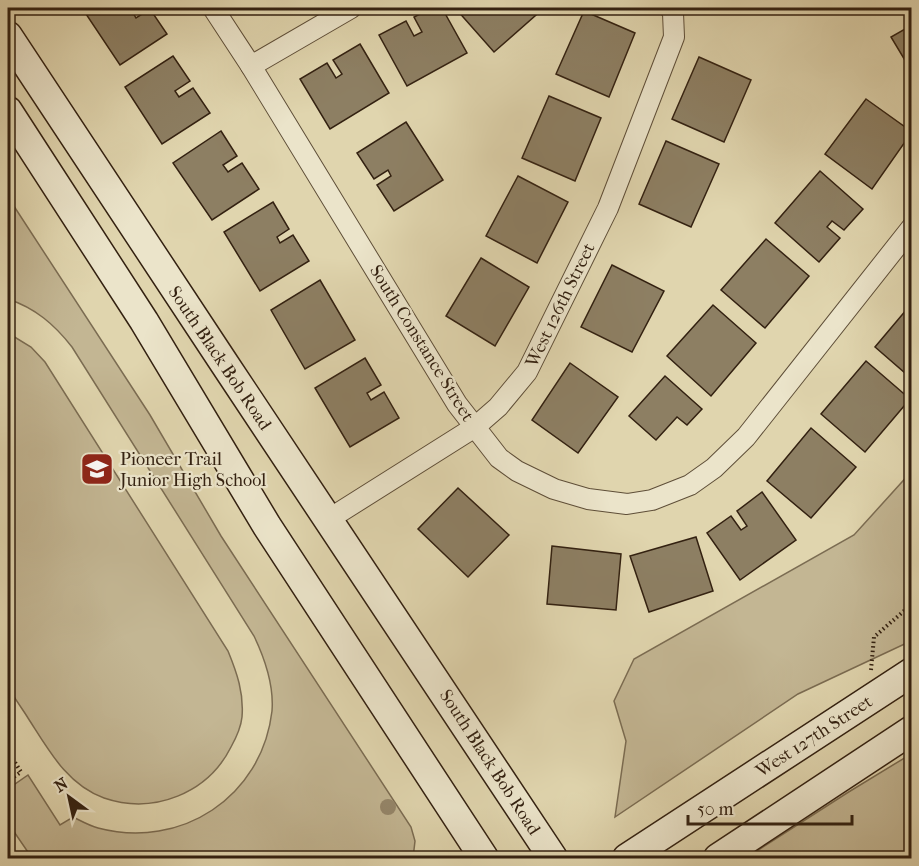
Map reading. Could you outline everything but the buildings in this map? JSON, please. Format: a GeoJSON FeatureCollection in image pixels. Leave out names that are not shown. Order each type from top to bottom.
{"type":"FeatureCollection","features":[{"type":"Feature","properties":{"kind":"main road","name":"South Black Bob Road"},"geometry":{"type":"LineString","coordinates":[[8,36],[214,350],[329,519],[553,858]]}},
{"type":"Feature","properties":{"kind":"main road"},"geometry":{"type":"LineString","coordinates":[[8,111],[144,321],[273,535],[484,858]]}},
{"type":"Feature","properties":{"kind":"main road","name":"West 127th Street"},"geometry":{"type":"LineString","coordinates":[[627,858],[912,672]]}},
{"type":"Feature","properties":{"kind":"main road"},"geometry":{"type":"LineString","coordinates":[[718,858],[912,730]]}},
{"type":"Feature","properties":{"kind":"street","name":"South Constance Street"},"geometry":{"type":"LineString","coordinates":[[213,8],[251,66],[457,404],[500,458],[517,471],[554,489],[577,496],[627,504],[652,500],[690,485],[714,468],[746,437],[912,227]]}},
{"type":"Feature","properties":{"kind":"street"},"geometry":{"type":"LineString","coordinates":[[251,66],[351,8]]}},
{"type":"Feature","properties":{"kind":"street","name":"West 126th Street"},"geometry":{"type":"LineString","coordinates":[[329,519],[475,427],[498,407],[527,372],[608,208],[674,37],[673,13],[670,8]]}},
{"type":"Feature","properties":{"kind":"path"},"geometry":{"type":"LineString","coordinates":[[871,670],[874,637],[912,604]]}},
{"type":"Feature","properties":{"kind":"path"},"geometry":{"type":"LineString","coordinates":[[8,751],[21,772],[8,781]]}},
{"type":"Feature","properties":{"kind":"shaded area"},"geometry":{"type":"Polygon","coordinates":[[[8,197],[150,415],[221,536],[411,827],[415,841],[413,858],[32,858],[8,823],[8,789],[28,775],[60,825],[73,817],[98,828],[129,833],[159,831],[187,823],[212,810],[234,792],[252,769],[265,742],[272,711],[272,692],[262,654],[254,636],[72,347],[43,318],[27,307],[8,299],[8,197]]]}},
{"type":"Feature","properties":{"kind":"shaded area"},"geometry":{"type":"Polygon","coordinates":[[[8,333],[31,347],[45,362],[228,651],[234,667],[241,691],[242,708],[236,736],[221,763],[208,777],[194,788],[178,796],[142,804],[123,803],[91,792],[79,784],[60,765],[9,687],[7,662],[8,333]]]}},
{"type":"Feature","properties":{"kind":"shaded area"},"geometry":{"type":"Polygon","coordinates":[[[911,472],[911,641],[798,694],[615,817],[626,741],[614,701],[634,659],[854,535],[911,472]]]}},
{"type":"Feature","properties":{"kind":"shaded area"},"geometry":{"type":"Polygon","coordinates":[[[911,754],[911,858],[746,858],[847,793],[911,754]]]}},
{"type":"Feature","properties":{"kind":"place","name":"Pioneer Trail Junior High School"},"geometry":{"type":"Point","coordinates":[97,469]}}]}
